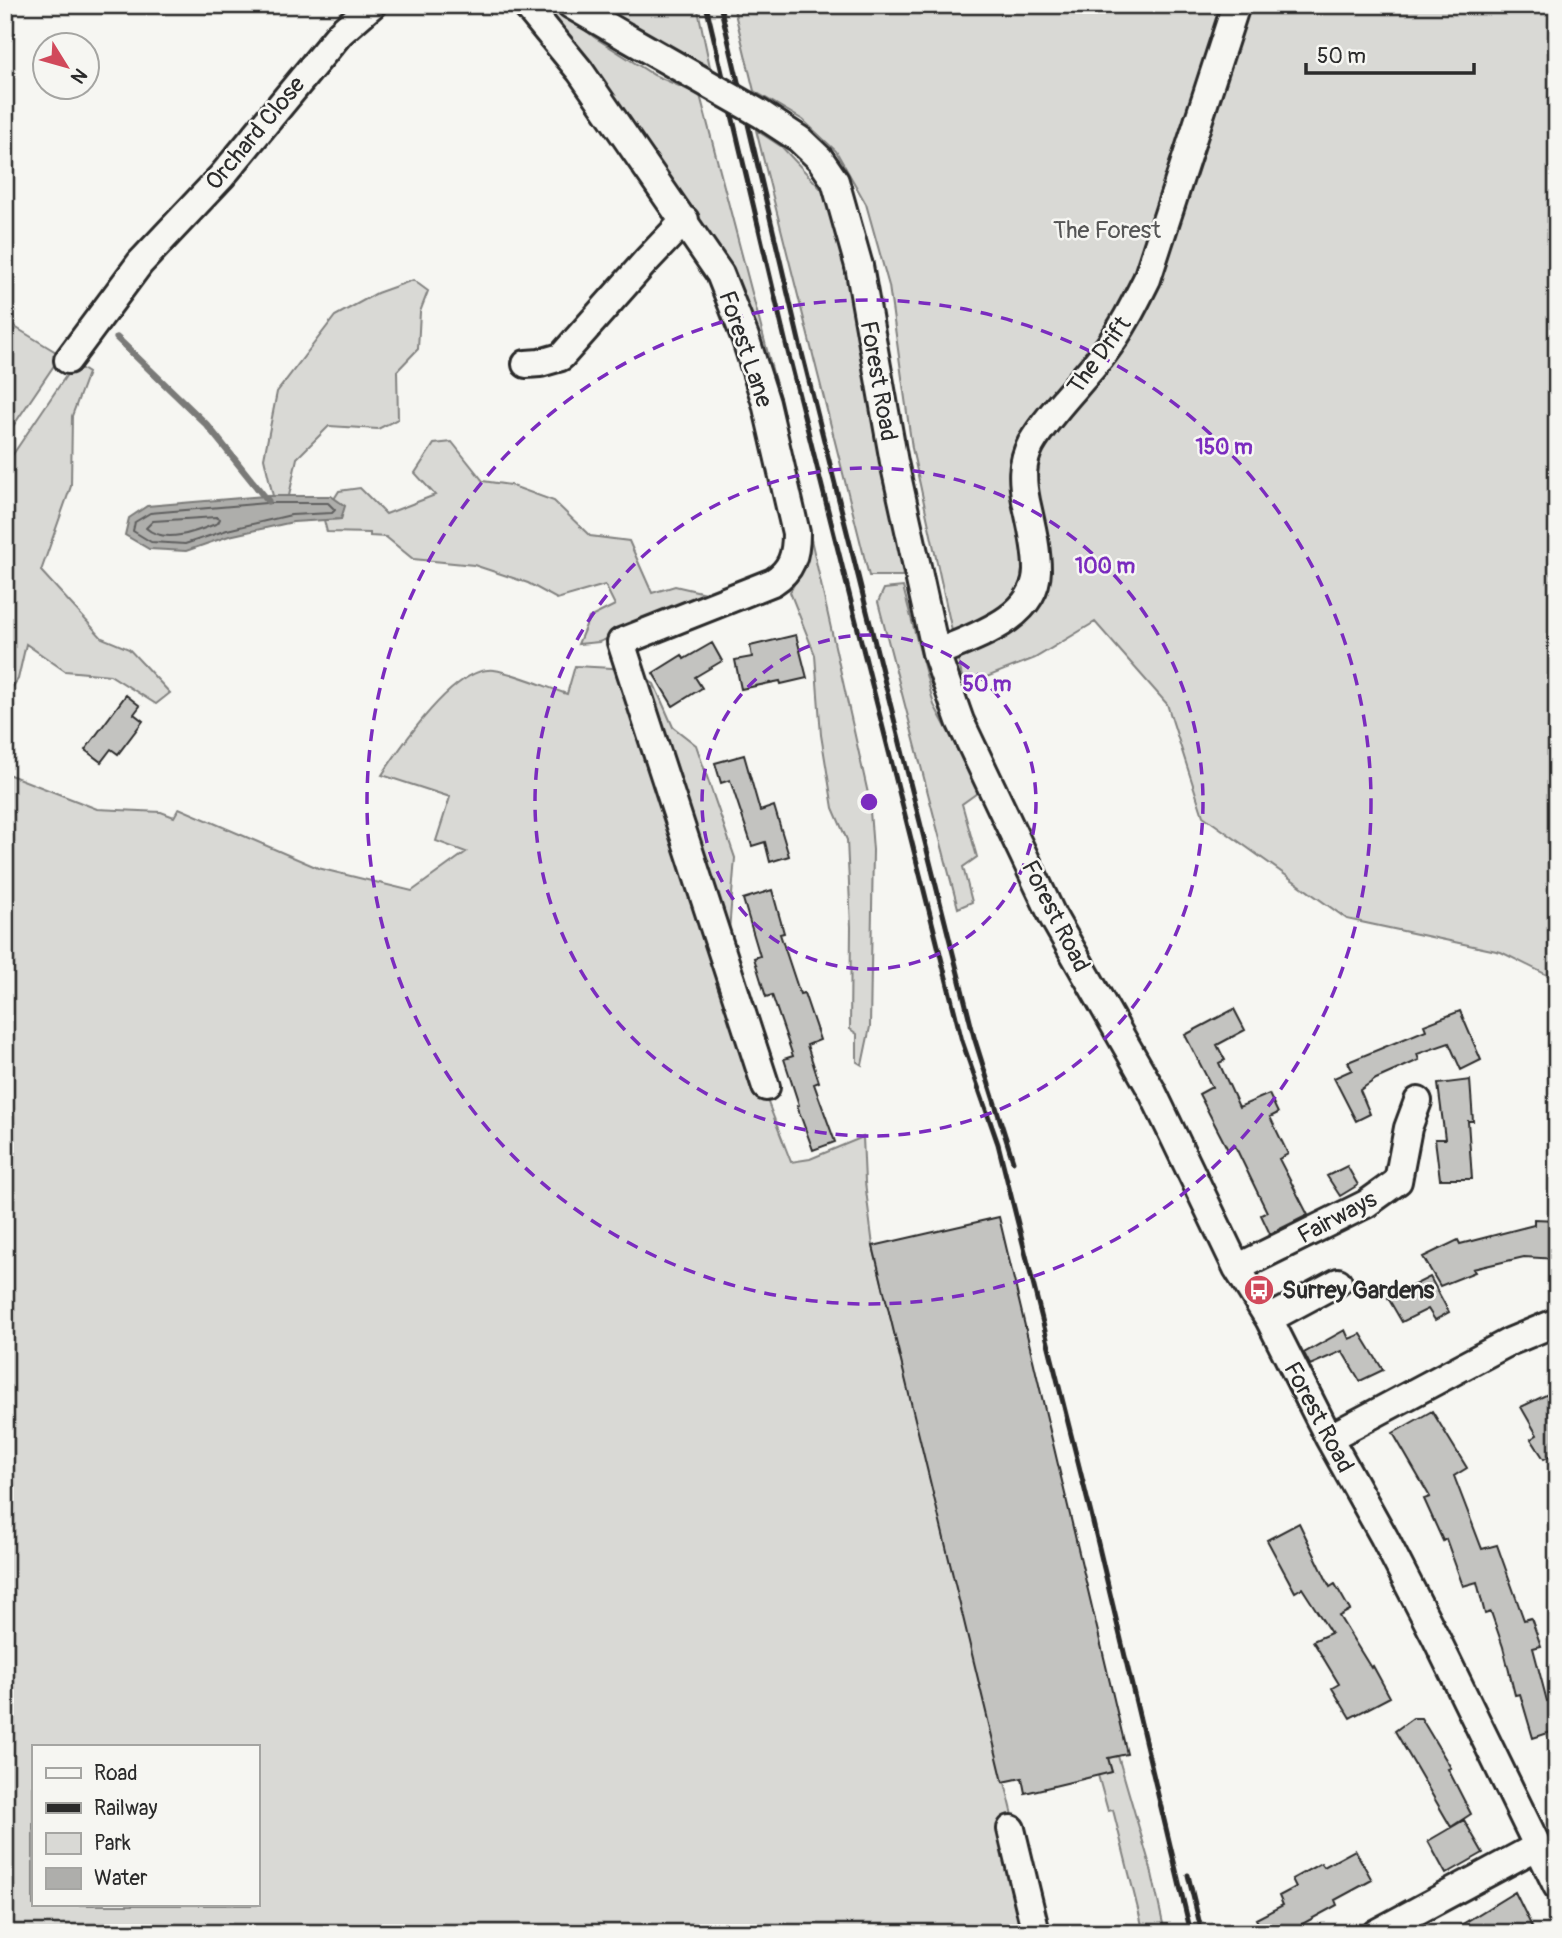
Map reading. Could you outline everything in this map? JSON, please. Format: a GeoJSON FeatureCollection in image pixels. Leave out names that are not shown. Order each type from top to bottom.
{"type":"FeatureCollection","features":[{"type":"Feature","properties":{"kind":"street","name":"Orchard Close"},"geometry":{"type":"LineString","coordinates":[[68,360],[140,263],[222,176],[326,48],[372,5]]}},
{"type":"Feature","properties":{"kind":"street","name":"Forest Lane"},"geometry":{"type":"LineString","coordinates":[[526,5],[526,9],[580,71],[720,274],[745,337],[766,403],[796,533],[796,549],[791,566],[783,576],[621,642],[766,1087]]}},
{"type":"Feature","properties":{"kind":"street","name":"Forest Road"},"geometry":{"type":"LineString","coordinates":[[571,5],[761,114],[799,139],[820,159],[835,181],[859,266],[894,462],[936,653],[960,721],[1053,917],[1152,1091],[1237,1268],[1269,1319],[1436,1638],[1557,1886]]}},
{"type":"Feature","properties":{"kind":"street","name":"The Drift"},"geometry":{"type":"LineString","coordinates":[[936,653],[993,628],[1013,615],[1029,597],[1037,573],[1036,547],[1022,474],[1031,444],[1128,319],[1147,279],[1236,5]]}},
{"type":"Feature","properties":{"kind":"street"},"geometry":{"type":"LineString","coordinates":[[526,363],[540,363],[561,357],[685,220]]}},
{"type":"Feature","properties":{"kind":"street","name":"Fairways"},"geometry":{"type":"LineString","coordinates":[[1237,1268],[1366,1204],[1398,1181],[1408,1128],[1418,1101]]}},
{"type":"Feature","properties":{"kind":"street"},"geometry":{"type":"LineString","coordinates":[[1269,1319],[1338,1282]]}},
{"type":"Feature","properties":{"kind":"street"},"geometry":{"type":"LineString","coordinates":[[1329,1438],[1509,1342],[1557,1322]]}},
{"type":"Feature","properties":{"kind":"street"},"geometry":{"type":"LineString","coordinates":[[1011,1829],[1036,1933]]}},
{"type":"Feature","properties":{"kind":"street"},"geometry":{"type":"LineString","coordinates":[[1376,1933],[1536,1847]]}},
{"type":"Feature","properties":{"kind":"green space"},"geometry":{"type":"Polygon","coordinates":[[[538,5],[553,5],[594,37],[654,75],[700,95],[778,392],[869,798],[873,850],[870,1027],[862,1065],[857,1062],[857,1034],[850,1029],[851,927],[847,840],[833,808],[821,735],[815,655],[790,592],[802,569],[734,289],[538,5]]]}},
{"type":"Feature","properties":{"kind":"green space"},"geometry":{"type":"Polygon","coordinates":[[[600,5],[697,5],[710,67],[661,42],[600,5]]]}},
{"type":"Feature","properties":{"kind":"green space","name":"The Forest"},"geometry":{"type":"Polygon","coordinates":[[[733,5],[1557,5],[1557,980],[1501,952],[1347,919],[1203,816],[1167,704],[1095,622],[1035,658],[964,686],[912,448],[889,286],[866,204],[836,151],[803,120],[754,91],[733,5]]]}},
{"type":"Feature","properties":{"kind":"green space"},"geometry":{"type":"Polygon","coordinates":[[[756,130],[782,147],[824,192],[838,217],[868,370],[903,576],[869,576],[756,130]]]}},
{"type":"Feature","properties":{"kind":"green space"},"geometry":{"type":"Polygon","coordinates":[[[413,280],[428,291],[420,312],[418,349],[397,371],[398,419],[378,429],[329,426],[297,458],[289,496],[273,496],[264,458],[277,392],[335,316],[377,293],[413,280]]]}},
{"type":"Feature","properties":{"kind":"green space"},"geometry":{"type":"Polygon","coordinates":[[[5,321],[61,355],[5,438],[5,321]]]}},
{"type":"Feature","properties":{"kind":"green space"},"geometry":{"type":"Polygon","coordinates":[[[74,364],[88,373],[72,416],[71,486],[41,571],[102,638],[129,649],[170,693],[156,704],[110,675],[65,671],[26,644],[18,679],[5,698],[5,466],[74,364]]]}},
{"type":"Feature","properties":{"kind":"green space"},"geometry":{"type":"Polygon","coordinates":[[[452,442],[483,481],[510,485],[554,501],[590,536],[629,541],[652,593],[675,586],[705,593],[710,601],[599,642],[578,644],[589,618],[615,605],[605,585],[557,599],[528,583],[474,565],[413,559],[386,537],[370,536],[370,533],[327,532],[324,520],[341,519],[344,506],[334,499],[339,491],[360,488],[386,514],[435,495],[415,473],[434,444],[452,442]]]}},
{"type":"Feature","properties":{"kind":"green space"},"geometry":{"type":"Polygon","coordinates":[[[903,587],[934,705],[980,791],[962,804],[977,857],[963,867],[972,902],[958,908],[878,602],[884,589],[903,587]]]}},
{"type":"Feature","properties":{"kind":"green space"},"geometry":{"type":"Polygon","coordinates":[[[575,666],[612,668],[642,677],[654,684],[673,727],[696,745],[735,858],[728,943],[713,965],[752,1092],[754,1096],[767,1100],[791,1162],[810,1159],[863,1137],[865,1182],[873,1246],[1042,1933],[5,1933],[5,773],[97,809],[161,812],[174,817],[179,808],[318,868],[412,891],[466,852],[436,841],[450,797],[382,775],[430,710],[463,680],[479,672],[494,670],[567,694],[575,666]]]}},
{"type":"Feature","properties":{"kind":"green space"},"geometry":{"type":"Polygon","coordinates":[[[1118,1756],[1151,1869],[1165,1933],[1144,1933],[1113,1810],[1108,1811],[1098,1775],[1112,1772],[1108,1758],[1118,1756]]]}},
{"type":"Feature","properties":{"kind":"water"},"geometry":{"type":"Polygon","coordinates":[[[265,496],[331,496],[345,506],[341,519],[293,522],[229,536],[186,551],[149,549],[125,535],[129,518],[147,506],[265,496]]]}},
{"type":"Feature","properties":{"kind":"building"},"geometry":{"type":"Polygon","coordinates":[[[796,635],[807,678],[741,689],[735,660],[752,657],[750,646],[796,635]]]}},
{"type":"Feature","properties":{"kind":"building"},"geometry":{"type":"Polygon","coordinates":[[[712,643],[722,661],[695,677],[702,688],[673,706],[653,673],[682,655],[684,659],[712,643]]]}},
{"type":"Feature","properties":{"kind":"building"},"geometry":{"type":"Polygon","coordinates":[[[126,695],[140,706],[134,714],[143,721],[118,754],[111,749],[101,762],[85,750],[126,695]]]}},
{"type":"Feature","properties":{"kind":"building"},"geometry":{"type":"Polygon","coordinates":[[[744,755],[760,811],[774,806],[789,856],[770,862],[765,842],[752,846],[730,780],[721,783],[715,763],[744,755]]]}},
{"type":"Feature","properties":{"kind":"building"},"geometry":{"type":"Polygon","coordinates":[[[772,890],[784,933],[780,934],[800,994],[804,993],[820,1040],[807,1045],[819,1082],[814,1084],[835,1142],[813,1150],[784,1059],[793,1056],[772,995],[766,997],[754,958],[760,956],[743,899],[772,890]]]}},
{"type":"Feature","properties":{"kind":"building"},"geometry":{"type":"Polygon","coordinates":[[[1234,1009],[1245,1030],[1217,1045],[1225,1060],[1219,1063],[1239,1107],[1269,1094],[1278,1113],[1270,1117],[1288,1154],[1279,1159],[1308,1215],[1270,1234],[1261,1215],[1267,1212],[1235,1146],[1228,1150],[1199,1094],[1212,1087],[1185,1035],[1234,1009]]]}},
{"type":"Feature","properties":{"kind":"building"},"geometry":{"type":"Polygon","coordinates":[[[1460,1011],[1481,1060],[1461,1070],[1449,1043],[1417,1054],[1419,1060],[1376,1079],[1360,1090],[1370,1114],[1356,1121],[1334,1078],[1352,1070],[1348,1062],[1426,1030],[1424,1025],[1460,1011]]]}},
{"type":"Feature","properties":{"kind":"building"},"geometry":{"type":"Polygon","coordinates":[[[1470,1080],[1473,1121],[1468,1121],[1472,1179],[1440,1179],[1435,1139],[1445,1139],[1438,1084],[1470,1080]]]}},
{"type":"Feature","properties":{"kind":"building"},"geometry":{"type":"Polygon","coordinates":[[[1347,1166],[1358,1185],[1340,1196],[1327,1176],[1347,1166]]]}},
{"type":"Feature","properties":{"kind":"building"},"geometry":{"type":"Polygon","coordinates":[[[999,1217],[1127,1754],[1108,1758],[1112,1772],[1025,1793],[1022,1778],[1003,1782],[873,1246],[999,1217]]]}},
{"type":"Feature","properties":{"kind":"building"},"geometry":{"type":"Polygon","coordinates":[[[1534,1219],[1557,1220],[1557,1259],[1524,1257],[1473,1269],[1475,1272],[1440,1286],[1423,1257],[1458,1240],[1460,1244],[1534,1225],[1534,1219]]]}},
{"type":"Feature","properties":{"kind":"building"},"geometry":{"type":"Polygon","coordinates":[[[1430,1277],[1449,1312],[1435,1320],[1428,1309],[1402,1322],[1388,1298],[1430,1277]]]}},
{"type":"Feature","properties":{"kind":"building"},"geometry":{"type":"Polygon","coordinates":[[[1345,1330],[1349,1339],[1361,1334],[1383,1370],[1360,1381],[1342,1351],[1310,1365],[1304,1353],[1345,1330]]]}},
{"type":"Feature","properties":{"kind":"building"},"geometry":{"type":"Polygon","coordinates":[[[1548,1394],[1557,1409],[1557,1468],[1550,1456],[1544,1459],[1531,1439],[1537,1435],[1521,1407],[1548,1394]]]}},
{"type":"Feature","properties":{"kind":"building"},"geometry":{"type":"Polygon","coordinates":[[[1432,1411],[1467,1468],[1454,1476],[1482,1549],[1497,1545],[1524,1620],[1531,1618],[1541,1646],[1533,1648],[1547,1701],[1557,1698],[1557,1730],[1533,1738],[1520,1694],[1515,1695],[1491,1612],[1485,1614],[1477,1582],[1463,1586],[1446,1539],[1443,1541],[1424,1499],[1430,1497],[1393,1433],[1432,1411]]]}},
{"type":"Feature","properties":{"kind":"building"},"geometry":{"type":"Polygon","coordinates":[[[1299,1523],[1330,1587],[1335,1584],[1350,1610],[1339,1616],[1371,1668],[1373,1666],[1390,1697],[1350,1718],[1332,1688],[1339,1684],[1313,1641],[1331,1633],[1302,1588],[1295,1592],[1267,1540],[1299,1523]]]}},
{"type":"Feature","properties":{"kind":"building"},"geometry":{"type":"Polygon","coordinates":[[[1413,1718],[1421,1718],[1451,1768],[1448,1769],[1471,1814],[1451,1827],[1395,1731],[1413,1718]]]}},
{"type":"Feature","properties":{"kind":"building"},"geometry":{"type":"Polygon","coordinates":[[[1464,1820],[1483,1853],[1446,1874],[1428,1841],[1464,1820]]]}},
{"type":"Feature","properties":{"kind":"building"},"geometry":{"type":"Polygon","coordinates":[[[1355,1850],[1372,1880],[1335,1900],[1337,1905],[1286,1933],[1264,1933],[1256,1919],[1283,1905],[1279,1896],[1296,1887],[1292,1879],[1321,1863],[1324,1867],[1355,1850]]]}},
{"type":"Feature","properties":{"kind":"building"},"geometry":{"type":"Polygon","coordinates":[[[1515,1892],[1535,1933],[1448,1933],[1515,1892]]]}},
{"type":"Feature","properties":{"kind":"waterway"},"geometry":{"type":"LineString","coordinates":[[117,338],[207,425],[268,501]]}},
{"type":"Feature","properties":{"kind":"railway"},"geometry":{"type":"LineString","coordinates":[[706,5],[787,348],[962,1041],[998,1144],[1091,1514],[1191,1933]]}},
{"type":"Feature","properties":{"kind":"railway"},"geometry":{"type":"LineString","coordinates":[[720,5],[800,345],[974,1037],[1013,1161]]}},
{"type":"Feature","properties":{"kind":"railway"},"geometry":{"type":"LineString","coordinates":[[1188,1875],[1202,1933]]}},
{"type":"Feature","properties":{"kind":"place","name":"Surrey Gardens"},"geometry":{"type":"Point","coordinates":[1259,1290]}}]}
